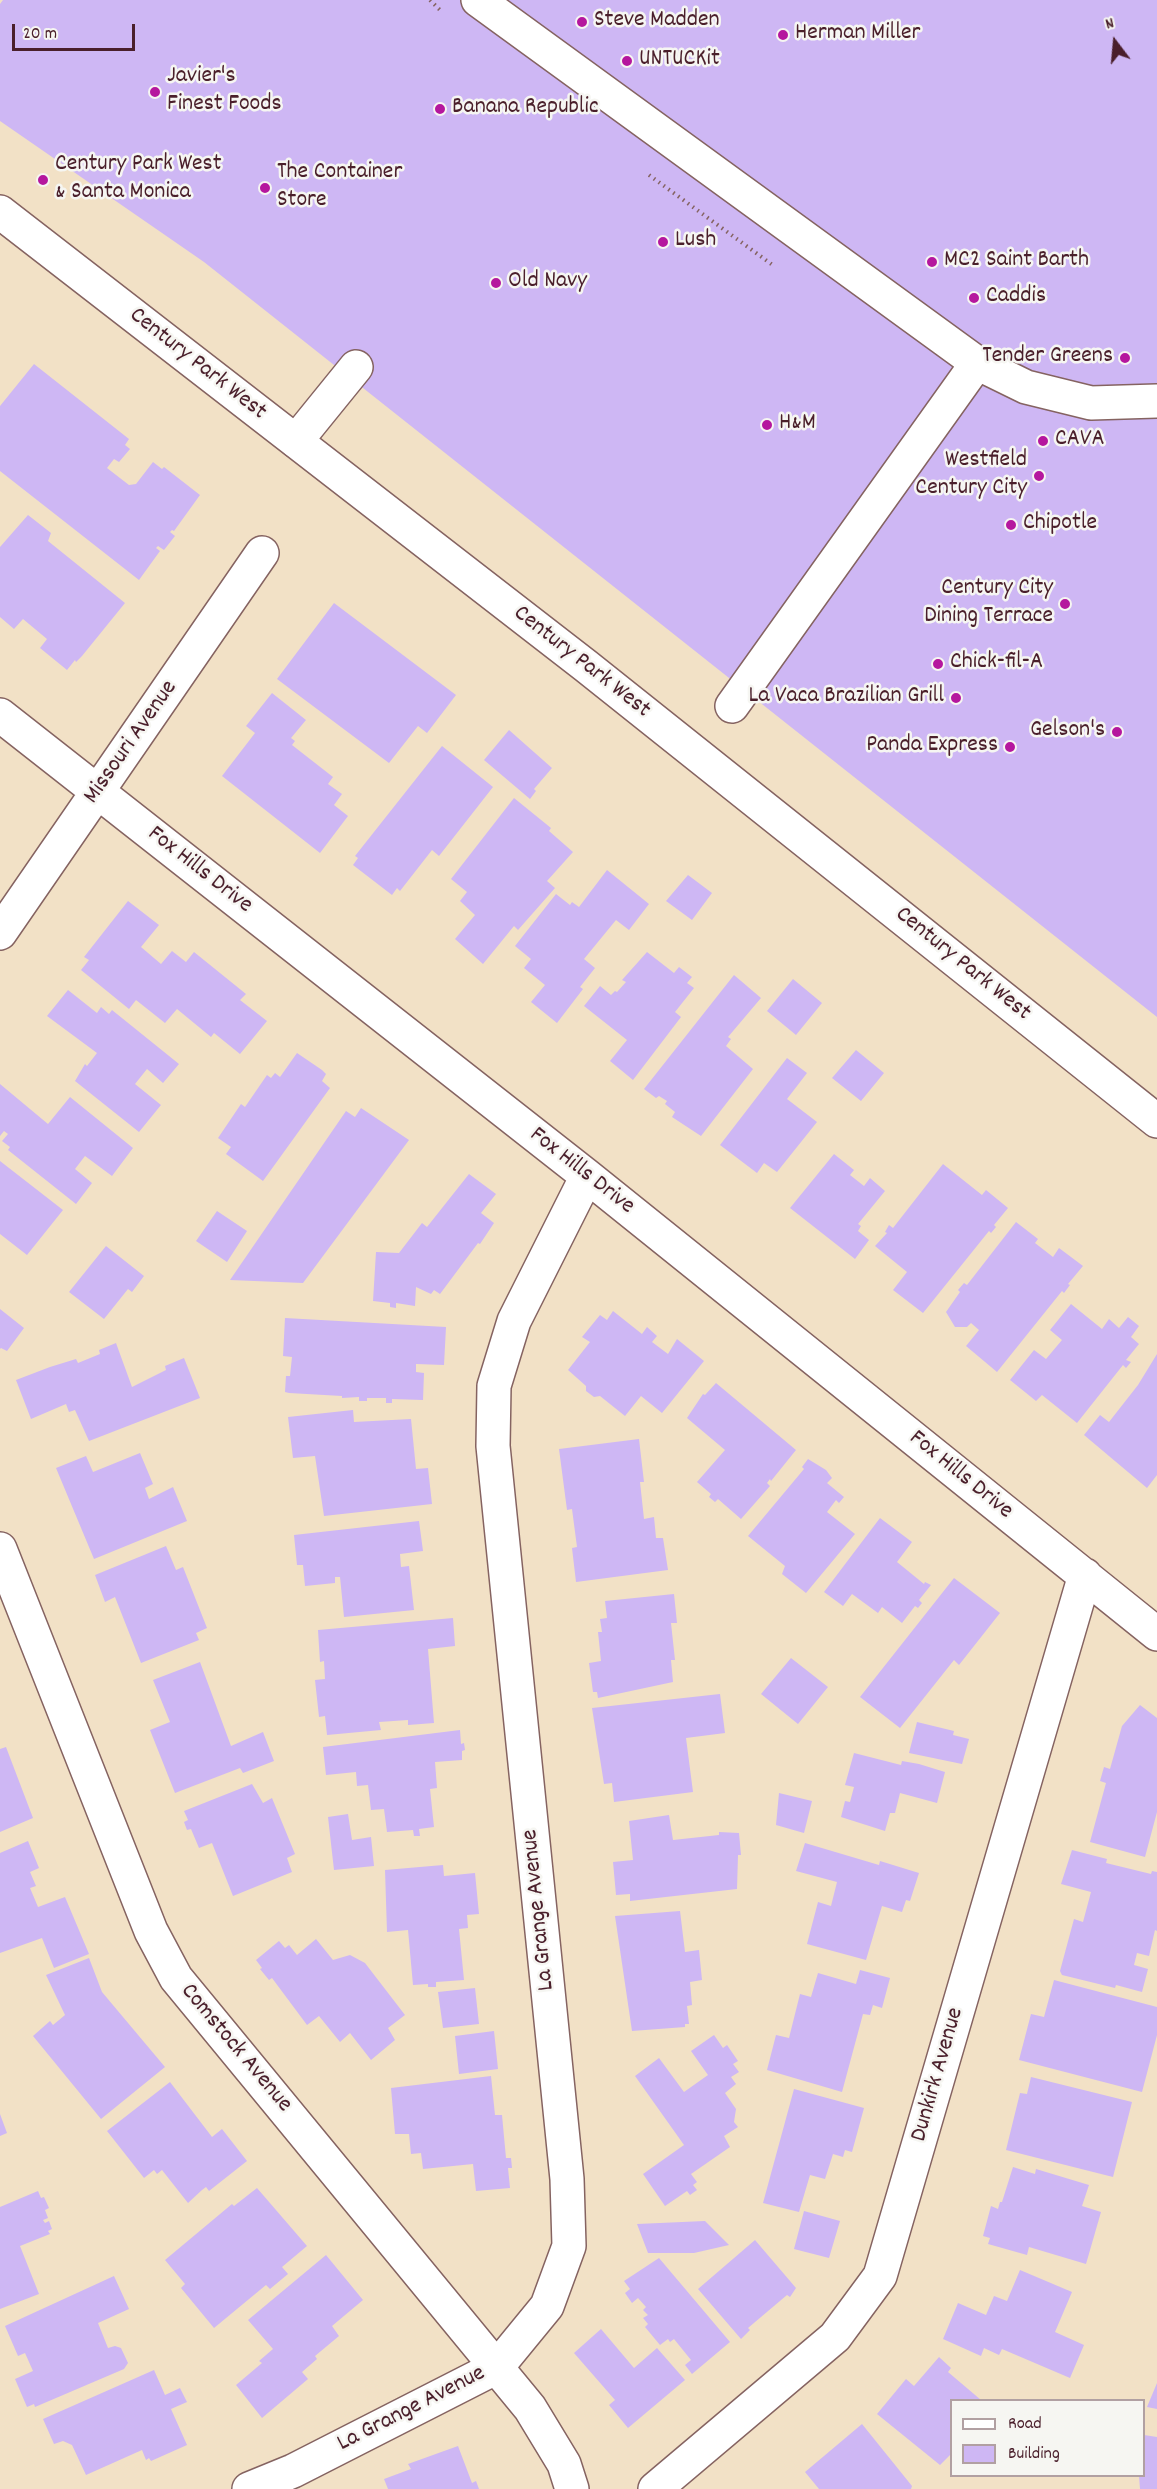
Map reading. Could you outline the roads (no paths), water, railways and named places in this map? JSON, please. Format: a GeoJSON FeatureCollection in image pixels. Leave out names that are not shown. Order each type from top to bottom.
{"type":"FeatureCollection","features":[{"type":"Feature","properties":{"kind":"street"},"geometry":{"type":"LineString","coordinates":[[478,0],[977,363],[1026,387],[1091,403],[1157,401]]}},
{"type":"Feature","properties":{"kind":"street","name":"Century Park West"},"geometry":{"type":"LineString","coordinates":[[0,212],[576,658],[1157,1121]]}},
{"type":"Feature","properties":{"kind":"street"},"geometry":{"type":"LineString","coordinates":[[732,706],[977,363]]}},
{"type":"Feature","properties":{"kind":"street"},"geometry":{"type":"LineString","coordinates":[[296,441],[356,367]]}},
{"type":"Feature","properties":{"kind":"street","name":"Missouri Avenue"},"geometry":{"type":"LineString","coordinates":[[0,933],[262,553]]}},
{"type":"Feature","properties":{"kind":"street","name":"Fox Hills Drive"},"geometry":{"type":"LineString","coordinates":[[0,715],[587,1176],[1157,1634]]}},
{"type":"Feature","properties":{"kind":"street","name":"La Grange Avenue"},"geometry":{"type":"LineString","coordinates":[[249,2489],[293,2470],[497,2367],[547,2306],[569,2246],[567,2179],[493,1446],[494,1386],[514,1321],[587,1176]]}},
{"type":"Feature","properties":{"kind":"street","name":"Comstock Avenue"},"geometry":{"type":"LineString","coordinates":[[0,1549],[151,1931],[176,1978],[531,2408],[564,2464],[572,2489]]}},
{"type":"Feature","properties":{"kind":"street","name":"Dunkirk Avenue"},"geometry":{"type":"LineString","coordinates":[[655,2489],[835,2337],[880,2277],[1084,1575]]}},
{"type":"Feature","properties":{"kind":"place","name":"Steve Madden"},"geometry":{"type":"Point","coordinates":[582,22]}},
{"type":"Feature","properties":{"kind":"place","name":"Herman Miller"},"geometry":{"type":"Point","coordinates":[783,35]}},
{"type":"Feature","properties":{"kind":"place","name":"UNTUCKit"},"geometry":{"type":"Point","coordinates":[627,61]}},
{"type":"Feature","properties":{"kind":"place","name":"Javier's Finest Foods"},"geometry":{"type":"Point","coordinates":[155,92]}},
{"type":"Feature","properties":{"kind":"place","name":"Banana Republic"},"geometry":{"type":"Point","coordinates":[440,109]}},
{"type":"Feature","properties":{"kind":"place","name":"Century Park West & Santa Monica"},"geometry":{"type":"Point","coordinates":[43,180]}},
{"type":"Feature","properties":{"kind":"place","name":"The Container Store"},"geometry":{"type":"Point","coordinates":[265,188]}},
{"type":"Feature","properties":{"kind":"place","name":"Lush"},"geometry":{"type":"Point","coordinates":[663,242]}},
{"type":"Feature","properties":{"kind":"place","name":"MC2 Saint Barth"},"geometry":{"type":"Point","coordinates":[932,262]}},
{"type":"Feature","properties":{"kind":"place","name":"Old Navy"},"geometry":{"type":"Point","coordinates":[496,283]}},
{"type":"Feature","properties":{"kind":"place","name":"Caddis"},"geometry":{"type":"Point","coordinates":[974,298]}},
{"type":"Feature","properties":{"kind":"place","name":"Tender Greens"},"geometry":{"type":"Point","coordinates":[1125,358]}},
{"type":"Feature","properties":{"kind":"place","name":"H&M"},"geometry":{"type":"Point","coordinates":[767,425]}},
{"type":"Feature","properties":{"kind":"place","name":"CAVA"},"geometry":{"type":"Point","coordinates":[1043,441]}},
{"type":"Feature","properties":{"kind":"place","name":"Westfield Century City"},"geometry":{"type":"Point","coordinates":[1039,476]}},
{"type":"Feature","properties":{"kind":"place","name":"Chipotle"},"geometry":{"type":"Point","coordinates":[1011,525]}},
{"type":"Feature","properties":{"kind":"place","name":"Century City Dining Terrace"},"geometry":{"type":"Point","coordinates":[1065,604]}},
{"type":"Feature","properties":{"kind":"place","name":"Chick-fil-A"},"geometry":{"type":"Point","coordinates":[938,664]}},
{"type":"Feature","properties":{"kind":"place","name":"La Vaca Brazilian Grill"},"geometry":{"type":"Point","coordinates":[956,698]}},
{"type":"Feature","properties":{"kind":"place","name":"Gelson's"},"geometry":{"type":"Point","coordinates":[1117,732]}},
{"type":"Feature","properties":{"kind":"place","name":"Panda Express"},"geometry":{"type":"Point","coordinates":[1010,747]}}]}
